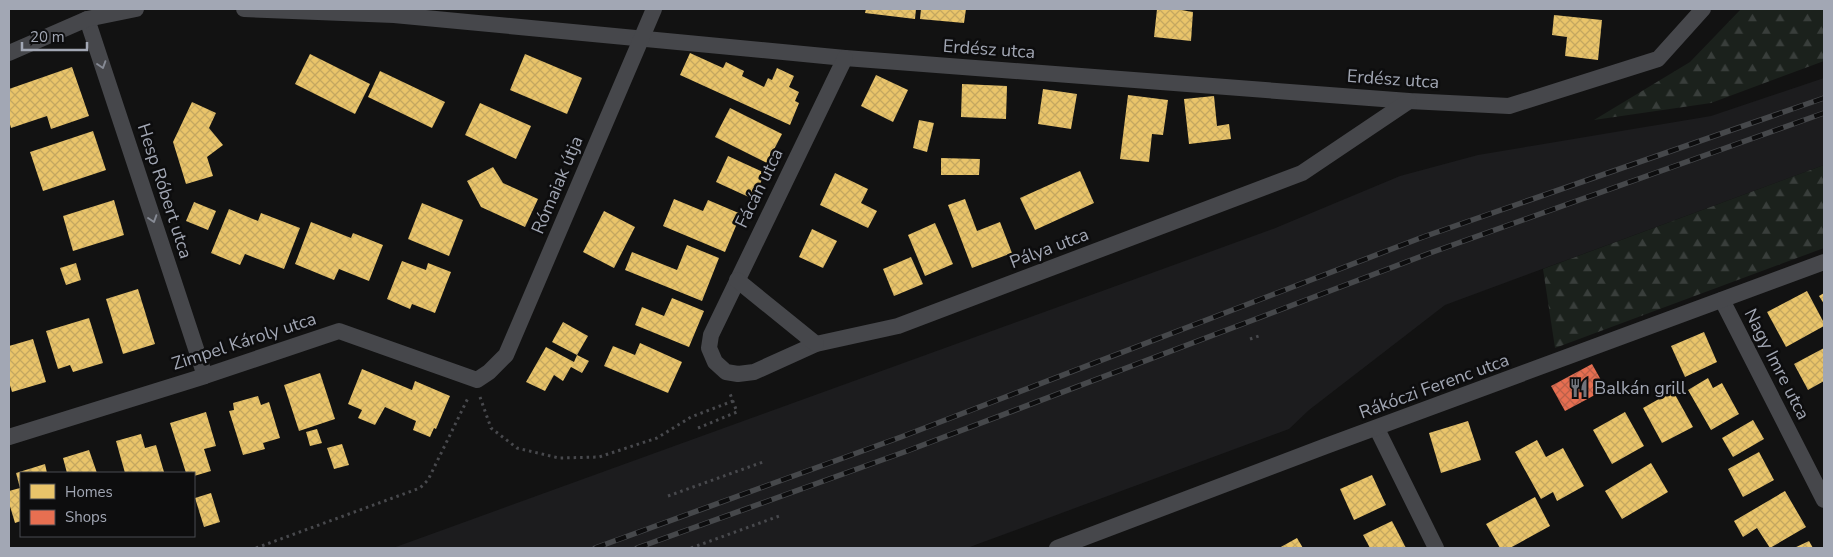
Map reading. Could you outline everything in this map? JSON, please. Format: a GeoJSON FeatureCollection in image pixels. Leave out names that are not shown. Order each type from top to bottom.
{"type":"FeatureCollection","features":[{"type":"Feature","properties":{"kind":"street"},"geometry":{"type":"LineString","coordinates":[[9,53],[87,19],[136,9]]}},
{"type":"Feature","properties":{"kind":"street","name":"Erdész utca"},"geometry":{"type":"LineString","coordinates":[[244,9],[394,12],[844,58],[1409,101],[1509,106],[1658,59],[1703,9]]}},
{"type":"Feature","properties":{"kind":"street","name":"Rómaiak útja"},"geometry":{"type":"LineString","coordinates":[[483,376],[506,355],[654,9]]}},
{"type":"Feature","properties":{"kind":"street","name":"Hesp Róbert utca"},"geometry":{"type":"LineString","coordinates":[[87,19],[205,376]]}},
{"type":"Feature","properties":{"kind":"street","name":"Fácán utca"},"geometry":{"type":"LineString","coordinates":[[711,336],[844,58]]}},
{"type":"Feature","properties":{"kind":"street","name":"Pálya utca"},"geometry":{"type":"LineString","coordinates":[[711,336],[709,348],[715,362],[726,372],[738,374],[754,372],[816,344],[898,326],[1302,174],[1409,101]]}},
{"type":"Feature","properties":{"kind":"street","name":"Rákóczi Ferenc utca"},"geometry":{"type":"LineString","coordinates":[[1057,548],[1326,446],[1824,262]]}},
{"type":"Feature","properties":{"kind":"street"},"geometry":{"type":"LineString","coordinates":[[737,280],[816,344]]}},
{"type":"Feature","properties":{"kind":"street","name":"Nagy Imre utca"},"geometry":{"type":"LineString","coordinates":[[1722,300],[1824,500]]}},
{"type":"Feature","properties":{"kind":"street","name":"Zimpel Károly utca"},"geometry":{"type":"LineString","coordinates":[[9,437],[205,376],[339,331],[483,376]]}},
{"type":"Feature","properties":{"kind":"street"},"geometry":{"type":"LineString","coordinates":[[1376,429],[1436,548]]}},
{"type":"Feature","properties":{"kind":"path"},"geometry":{"type":"LineString","coordinates":[[1250,339],[1259,336]]}},
{"type":"Feature","properties":{"kind":"path"},"geometry":{"type":"LineString","coordinates":[[483,376],[480,402],[491,428],[517,448],[559,458],[599,457],[657,438],[691,417],[732,401]]}},
{"type":"Feature","properties":{"kind":"path"},"geometry":{"type":"LineString","coordinates":[[256,548],[420,488],[428,480],[483,376]]}},
{"type":"Feature","properties":{"kind":"path"},"geometry":{"type":"LineString","coordinates":[[698,428],[737,412]]}},
{"type":"Feature","properties":{"kind":"path"},"geometry":{"type":"LineString","coordinates":[[668,496],[763,462]]}},
{"type":"Feature","properties":{"kind":"path"},"geometry":{"type":"LineString","coordinates":[[691,548],[782,515]]}},
{"type":"Feature","properties":{"kind":"shaded area"},"geometry":{"type":"Polygon","coordinates":[[[1824,78],[1824,165],[1445,305],[1309,410],[1289,429],[967,548],[393,548],[1273,229],[1400,176],[1478,155],[1711,116],[1824,78]]]}},
{"type":"Feature","properties":{"kind":"green space"},"geometry":{"type":"Polygon","coordinates":[[[1741,9],[1824,9],[1824,61],[1711,103],[1594,120],[1690,62],[1741,9]]]}},
{"type":"Feature","properties":{"kind":"green space"},"geometry":{"type":"Polygon","coordinates":[[[1824,165],[1824,248],[1555,348],[1543,269],[1824,165]]]}},
{"type":"Feature","properties":{"kind":"building: Homes"},"geometry":{"type":"Polygon","coordinates":[[[866,9],[916,9],[915,19],[865,13],[866,9]]]}},
{"type":"Feature","properties":{"kind":"building: Homes"},"geometry":{"type":"Polygon","coordinates":[[[921,9],[966,9],[964,23],[920,19],[921,9]]]}},
{"type":"Feature","properties":{"kind":"building: Homes"},"geometry":{"type":"Polygon","coordinates":[[[1157,9],[1193,12],[1191,41],[1154,37],[1157,9]]]}},
{"type":"Feature","properties":{"kind":"building: Homes"},"geometry":{"type":"Polygon","coordinates":[[[1554,15],[1602,20],[1598,60],[1565,56],[1567,37],[1552,35],[1554,15]]]}},
{"type":"Feature","properties":{"kind":"building: Homes"},"geometry":{"type":"Polygon","coordinates":[[[690,53],[723,68],[726,62],[744,71],[742,76],[764,87],[768,78],[772,80],[777,68],[794,76],[789,87],[799,92],[795,101],[799,103],[790,125],[680,75],[690,53]]]}},
{"type":"Feature","properties":{"kind":"building: Homes"},"geometry":{"type":"Polygon","coordinates":[[[310,54],[370,84],[355,114],[295,84],[310,54]]]}},
{"type":"Feature","properties":{"kind":"building: Homes"},"geometry":{"type":"Polygon","coordinates":[[[525,54],[582,78],[567,114],[510,90],[525,54]]]}},
{"type":"Feature","properties":{"kind":"building: Homes"},"geometry":{"type":"Polygon","coordinates":[[[72,67],[89,116],[51,129],[47,116],[11,128],[9,121],[9,89],[72,67]]]}},
{"type":"Feature","properties":{"kind":"building: Homes"},"geometry":{"type":"Polygon","coordinates":[[[380,71],[445,102],[432,128],[368,97],[380,71]]]}},
{"type":"Feature","properties":{"kind":"building: Homes"},"geometry":{"type":"Polygon","coordinates":[[[876,75],[908,90],[893,122],[861,106],[876,75]]]}},
{"type":"Feature","properties":{"kind":"building: Homes"},"geometry":{"type":"Polygon","coordinates":[[[962,84],[1007,86],[1006,119],[961,117],[962,84]]]}},
{"type":"Feature","properties":{"kind":"building: Homes"},"geometry":{"type":"Polygon","coordinates":[[[1043,89],[1077,94],[1071,129],[1038,124],[1043,89]]]}},
{"type":"Feature","properties":{"kind":"building: Homes"},"geometry":{"type":"Polygon","coordinates":[[[1128,95],[1168,100],[1163,135],[1152,134],[1149,162],[1120,159],[1128,95]]]}},
{"type":"Feature","properties":{"kind":"building: Homes"},"geometry":{"type":"Polygon","coordinates":[[[1214,96],[1217,126],[1229,124],[1231,139],[1189,144],[1184,99],[1214,96]]]}},
{"type":"Feature","properties":{"kind":"building: Homes"},"geometry":{"type":"Polygon","coordinates":[[[192,102],[216,113],[209,128],[223,145],[207,157],[213,176],[186,184],[173,142],[192,102]]]}},
{"type":"Feature","properties":{"kind":"building: Homes"},"geometry":{"type":"Polygon","coordinates":[[[480,103],[531,126],[516,159],[465,135],[480,103]]]}},
{"type":"Feature","properties":{"kind":"building: Homes"},"geometry":{"type":"Polygon","coordinates":[[[730,108],[782,134],[767,163],[715,137],[730,108]]]}},
{"type":"Feature","properties":{"kind":"building: Homes"},"geometry":{"type":"Polygon","coordinates":[[[919,120],[934,123],[927,152],[913,148],[919,120]]]}},
{"type":"Feature","properties":{"kind":"building: Homes"},"geometry":{"type":"Polygon","coordinates":[[[93,131],[106,170],[43,191],[30,152],[93,131]]]}},
{"type":"Feature","properties":{"kind":"building: Homes"},"geometry":{"type":"Polygon","coordinates":[[[728,156],[765,173],[753,199],[716,182],[728,156]]]}},
{"type":"Feature","properties":{"kind":"building: Homes"},"geometry":{"type":"Polygon","coordinates":[[[941,158],[980,159],[979,175],[941,175],[941,158]]]}},
{"type":"Feature","properties":{"kind":"building: Homes"},"geometry":{"type":"Polygon","coordinates":[[[493,167],[503,183],[538,199],[525,227],[481,207],[467,181],[493,167]]]}},
{"type":"Feature","properties":{"kind":"building: Homes"},"geometry":{"type":"Polygon","coordinates":[[[1080,171],[1094,203],[1035,230],[1020,198],[1080,171]]]}},
{"type":"Feature","properties":{"kind":"building: Homes"},"geometry":{"type":"Polygon","coordinates":[[[835,173],[868,189],[861,203],[877,211],[868,228],[820,205],[835,173]]]}},
{"type":"Feature","properties":{"kind":"building: Homes"},"geometry":{"type":"Polygon","coordinates":[[[674,199],[703,211],[708,200],[741,214],[725,252],[663,226],[674,199]]]}},
{"type":"Feature","properties":{"kind":"building: Homes"},"geometry":{"type":"Polygon","coordinates":[[[965,199],[977,231],[1000,222],[1012,253],[972,268],[948,205],[965,199]]]}},
{"type":"Feature","properties":{"kind":"building: Homes"},"geometry":{"type":"Polygon","coordinates":[[[114,200],[124,235],[73,251],[63,216],[114,200]]]}},
{"type":"Feature","properties":{"kind":"building: Homes"},"geometry":{"type":"Polygon","coordinates":[[[194,202],[216,211],[208,230],[186,221],[194,202]]]}},
{"type":"Feature","properties":{"kind":"building: Homes"},"geometry":{"type":"Polygon","coordinates":[[[422,203],[463,220],[449,256],[408,239],[422,203]]]}},
{"type":"Feature","properties":{"kind":"building: Homes"},"geometry":{"type":"Polygon","coordinates":[[[229,209],[258,221],[261,213],[300,228],[284,269],[245,254],[240,265],[211,253],[229,209]]]}},
{"type":"Feature","properties":{"kind":"building: Homes"},"geometry":{"type":"Polygon","coordinates":[[[604,211],[635,227],[614,268],[583,252],[604,211]]]}},
{"type":"Feature","properties":{"kind":"building: Homes"},"geometry":{"type":"Polygon","coordinates":[[[311,222],[351,238],[353,233],[383,245],[369,281],[339,269],[334,280],[295,264],[311,222]]]}},
{"type":"Feature","properties":{"kind":"building: Homes"},"geometry":{"type":"Polygon","coordinates":[[[935,223],[953,264],[925,276],[908,235],[935,223]]]}},
{"type":"Feature","properties":{"kind":"building: Homes"},"geometry":{"type":"Polygon","coordinates":[[[812,229],[837,241],[823,268],[799,257],[812,229]]]}},
{"type":"Feature","properties":{"kind":"building: Homes"},"geometry":{"type":"Polygon","coordinates":[[[687,245],[719,258],[702,301],[625,270],[632,252],[677,270],[687,245]]]}},
{"type":"Feature","properties":{"kind":"building: Homes"},"geometry":{"type":"Polygon","coordinates":[[[911,257],[923,284],[894,296],[883,269],[911,257]]]}},
{"type":"Feature","properties":{"kind":"building: Homes"},"geometry":{"type":"Polygon","coordinates":[[[402,261],[426,270],[428,263],[451,272],[435,313],[412,304],[410,309],[387,299],[402,261]]]}},
{"type":"Feature","properties":{"kind":"building: Homes"},"geometry":{"type":"Polygon","coordinates":[[[76,263],[81,280],[66,285],[60,268],[76,263]]]}},
{"type":"Feature","properties":{"kind":"building: Homes"},"geometry":{"type":"Polygon","coordinates":[[[138,289],[155,344],[123,354],[106,299],[138,289]]]}},
{"type":"Feature","properties":{"kind":"building: Homes"},"geometry":{"type":"Polygon","coordinates":[[[1807,291],[1824,326],[1786,347],[1767,312],[1807,291]]]}},
{"type":"Feature","properties":{"kind":"building: Homes"},"geometry":{"type":"Polygon","coordinates":[[[1824,293],[1824,304],[1819,296],[1824,293]]]}},
{"type":"Feature","properties":{"kind":"building: Homes"},"geometry":{"type":"Polygon","coordinates":[[[672,298],[704,311],[689,347],[635,325],[642,307],[664,316],[672,298]]]}},
{"type":"Feature","properties":{"kind":"building: Homes"},"geometry":{"type":"Polygon","coordinates":[[[89,318],[103,363],[73,372],[70,365],[58,369],[46,331],[89,318]]]}},
{"type":"Feature","properties":{"kind":"building: Homes"},"geometry":{"type":"Polygon","coordinates":[[[563,322],[588,336],[577,355],[552,342],[563,322]]]}},
{"type":"Feature","properties":{"kind":"building: Homes"},"geometry":{"type":"Polygon","coordinates":[[[1704,332],[1717,362],[1685,377],[1671,346],[1704,332]]]}},
{"type":"Feature","properties":{"kind":"building: Homes"},"geometry":{"type":"Polygon","coordinates":[[[33,339],[46,382],[12,392],[9,382],[9,346],[33,339]]]}},
{"type":"Feature","properties":{"kind":"building: Homes"},"geometry":{"type":"Polygon","coordinates":[[[640,343],[682,362],[668,393],[604,366],[613,346],[635,355],[640,343]]]}},
{"type":"Feature","properties":{"kind":"building: Homes"},"geometry":{"type":"Polygon","coordinates":[[[546,347],[574,362],[577,355],[589,361],[582,373],[571,367],[563,381],[554,375],[545,391],[526,382],[546,347]]]}},
{"type":"Feature","properties":{"kind":"building: Homes"},"geometry":{"type":"Polygon","coordinates":[[[1824,348],[1824,381],[1808,390],[1794,364],[1824,348]]]}},
{"type":"Feature","properties":{"kind":"building: Homes"},"geometry":{"type":"Polygon","coordinates":[[[362,369],[412,390],[415,381],[450,396],[436,429],[434,428],[430,437],[413,430],[416,421],[385,407],[375,425],[358,418],[362,410],[348,404],[362,369]]]}},
{"type":"Feature","properties":{"kind":"building: Homes"},"geometry":{"type":"Polygon","coordinates":[[[320,373],[335,419],[299,431],[284,385],[320,373]]]}},
{"type":"Feature","properties":{"kind":"building: Homes"},"geometry":{"type":"Polygon","coordinates":[[[1708,378],[1713,388],[1722,383],[1739,414],[1711,430],[1688,390],[1708,378]]]}},
{"type":"Feature","properties":{"kind":"building: Homes"},"geometry":{"type":"Polygon","coordinates":[[[1673,391],[1693,427],[1662,443],[1643,408],[1673,391]]]}},
{"type":"Feature","properties":{"kind":"building: Homes"},"geometry":{"type":"Polygon","coordinates":[[[258,396],[261,405],[269,402],[280,438],[263,443],[265,449],[243,455],[229,411],[234,410],[233,403],[258,396]]]}},
{"type":"Feature","properties":{"kind":"building: Homes"},"geometry":{"type":"Polygon","coordinates":[[[206,412],[216,446],[204,449],[211,471],[195,476],[195,472],[186,472],[170,423],[206,412]]]}},
{"type":"Feature","properties":{"kind":"building: Homes"},"geometry":{"type":"Polygon","coordinates":[[[1625,412],[1644,446],[1612,464],[1593,430],[1625,412]]]}},
{"type":"Feature","properties":{"kind":"building: Homes"},"geometry":{"type":"Polygon","coordinates":[[[1753,420],[1764,439],[1733,457],[1722,438],[1753,420]]]}},
{"type":"Feature","properties":{"kind":"building: Homes"},"geometry":{"type":"Polygon","coordinates":[[[1468,421],[1481,460],[1441,473],[1429,433],[1468,421]]]}},
{"type":"Feature","properties":{"kind":"building: Homes"},"geometry":{"type":"Polygon","coordinates":[[[317,429],[322,443],[310,446],[306,432],[317,429]]]}},
{"type":"Feature","properties":{"kind":"building: Homes"},"geometry":{"type":"Polygon","coordinates":[[[141,434],[145,448],[156,445],[164,472],[125,472],[116,441],[141,434]]]}},
{"type":"Feature","properties":{"kind":"building: Homes"},"geometry":{"type":"Polygon","coordinates":[[[1537,440],[1546,457],[1563,448],[1584,486],[1557,501],[1553,492],[1541,499],[1515,452],[1537,440]]]}},
{"type":"Feature","properties":{"kind":"building: Homes"},"geometry":{"type":"Polygon","coordinates":[[[342,444],[349,465],[334,469],[327,448],[342,444]]]}},
{"type":"Feature","properties":{"kind":"building: Homes"},"geometry":{"type":"Polygon","coordinates":[[[89,450],[97,472],[67,472],[63,458],[89,450]]]}},
{"type":"Feature","properties":{"kind":"building: Homes"},"geometry":{"type":"Polygon","coordinates":[[[1759,452],[1774,480],[1743,497],[1728,469],[1759,452]]]}},
{"type":"Feature","properties":{"kind":"building: Homes"},"geometry":{"type":"Polygon","coordinates":[[[1651,463],[1668,492],[1622,519],[1605,491],[1651,463]]]}},
{"type":"Feature","properties":{"kind":"building: Homes"},"geometry":{"type":"Polygon","coordinates":[[[45,464],[47,472],[20,472],[20,488],[16,473],[45,464]]]}},
{"type":"Feature","properties":{"kind":"building: Homes"},"geometry":{"type":"Polygon","coordinates":[[[1372,475],[1386,505],[1354,520],[1340,489],[1372,475]]]}},
{"type":"Feature","properties":{"kind":"building: Homes"},"geometry":{"type":"Polygon","coordinates":[[[20,488],[20,521],[15,523],[9,503],[9,491],[20,488]]]}},
{"type":"Feature","properties":{"kind":"building: Homes"},"geometry":{"type":"Polygon","coordinates":[[[1785,491],[1806,527],[1770,548],[1757,528],[1743,537],[1734,521],[1785,491]]]}},
{"type":"Feature","properties":{"kind":"building: Homes"},"geometry":{"type":"Polygon","coordinates":[[[211,493],[220,522],[204,527],[195,498],[211,493]]]}},
{"type":"Feature","properties":{"kind":"building: Homes"},"geometry":{"type":"Polygon","coordinates":[[[1535,497],[1550,526],[1510,548],[1500,548],[1486,524],[1535,497]]]}},
{"type":"Feature","properties":{"kind":"building: Homes"},"geometry":{"type":"Polygon","coordinates":[[[1392,521],[1406,548],[1370,548],[1363,535],[1392,521]]]}},
{"type":"Feature","properties":{"kind":"building: Homes"},"geometry":{"type":"Polygon","coordinates":[[[1297,538],[1303,548],[1279,548],[1297,538]]]}},
{"type":"Feature","properties":{"kind":"building: Homes"},"geometry":{"type":"Polygon","coordinates":[[[1809,541],[1813,548],[1794,548],[1809,541]]]}},
{"type":"Feature","properties":{"kind":"building: Shops","name":"Balkán grill"},"geometry":{"type":"Polygon","coordinates":[[[1592,364],[1606,389],[1565,411],[1551,386],[1592,364]]]}},
{"type":"Feature","properties":{"kind":"railway"},"geometry":{"type":"LineString","coordinates":[[595,548],[901,437],[1423,237],[1824,98]]}},
{"type":"Feature","properties":{"kind":"railway"},"geometry":{"type":"LineString","coordinates":[[637,548],[907,451],[1430,253],[1824,113]]}},
{"type":"Feature","properties":{"kind":"place","name":"Balkán grill"},"geometry":{"type":"Point","coordinates":[1579,388]}}]}
